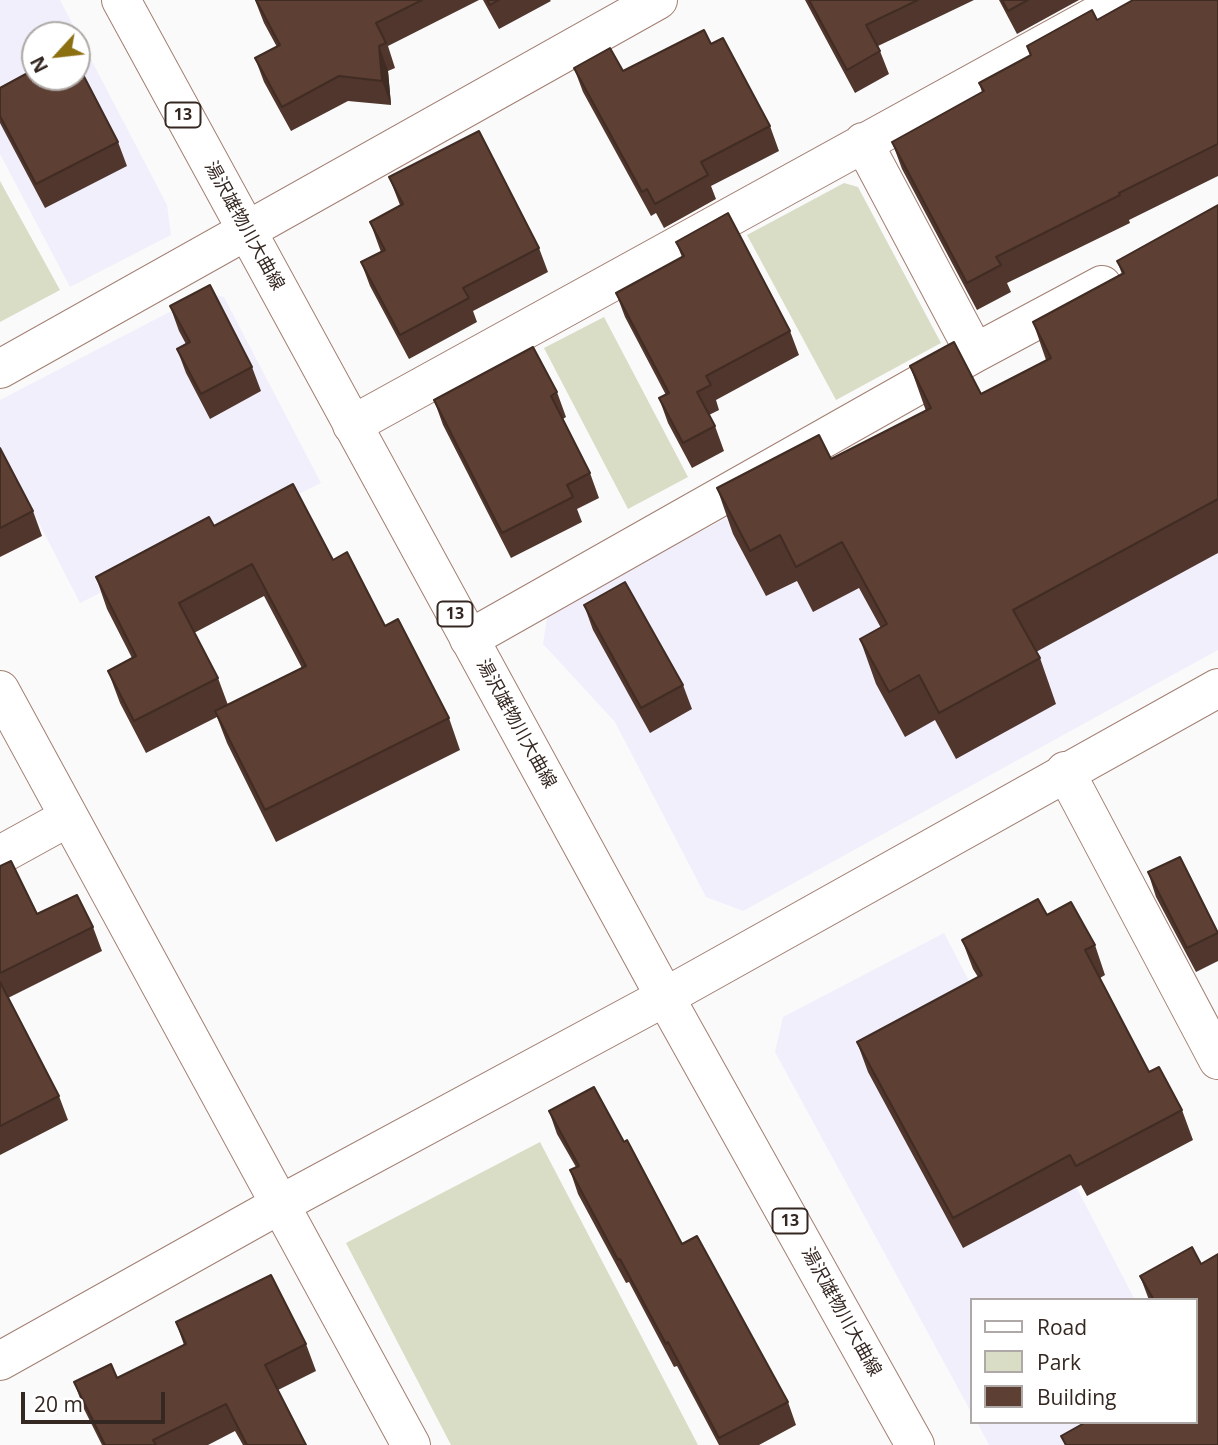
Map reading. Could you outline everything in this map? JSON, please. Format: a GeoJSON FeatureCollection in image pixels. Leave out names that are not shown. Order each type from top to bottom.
{"type":"FeatureCollection","features":[{"type":"Feature","properties":{"kind":"street","name":"湯沢雄物川大曲線"},"geometry":{"type":"LineString","coordinates":[[121,0],[665,997],[915,1445]]}},
{"type":"Feature","properties":{"kind":"street"},"geometry":{"type":"LineString","coordinates":[[352,425],[1124,0]]}},
{"type":"Feature","properties":{"kind":"street"},"geometry":{"type":"LineString","coordinates":[[0,369],[641,4]]}},
{"type":"Feature","properties":{"kind":"street"},"geometry":{"type":"LineString","coordinates":[[863,142],[975,353]]}},
{"type":"Feature","properties":{"kind":"street"},"geometry":{"type":"LineString","coordinates":[[469,639],[975,353],[1133,268]]}},
{"type":"Feature","properties":{"kind":"street"},"geometry":{"type":"LineString","coordinates":[[0,1362],[279,1205],[665,997],[1065,771],[1218,688]]}},
{"type":"Feature","properties":{"kind":"street"},"geometry":{"type":"LineString","coordinates":[[0,690],[411,1445]]}},
{"type":"Feature","properties":{"kind":"street"},"geometry":{"type":"LineString","coordinates":[[1065,771],[1218,1060]]}},
{"type":"Feature","properties":{"kind":"street"},"geometry":{"type":"LineString","coordinates":[[0,855],[69,817]]}},
{"type":"Feature","properties":{"kind":"shaded area"},"geometry":{"type":"Polygon","coordinates":[[[0,0],[60,0],[71,21],[21,21],[21,91],[91,91],[91,59],[167,205],[171,235],[70,287],[0,154],[0,0]]]}},
{"type":"Feature","properties":{"kind":"shaded area"},"geometry":{"type":"Polygon","coordinates":[[[206,293],[224,297],[321,483],[80,603],[0,447],[0,400],[206,293]]]}},
{"type":"Feature","properties":{"kind":"shaded area"},"geometry":{"type":"Polygon","coordinates":[[[1218,413],[1218,650],[743,911],[706,897],[615,722],[543,644],[548,612],[914,419],[1218,413]]]}},
{"type":"Feature","properties":{"kind":"shaded area"},"geometry":{"type":"Polygon","coordinates":[[[944,933],[1134,1298],[970,1298],[970,1410],[775,1052],[783,1017],[944,933]]]}},
{"type":"Feature","properties":{"kind":"shaded area"},"geometry":{"type":"Polygon","coordinates":[[[978,1424],[1196,1424],[1211,1445],[989,1445],[978,1424]]]}},
{"type":"Feature","properties":{"kind":"green space"},"geometry":{"type":"Polygon","coordinates":[[[0,181],[60,290],[0,322],[0,181]]]}},
{"type":"Feature","properties":{"kind":"green space"},"geometry":{"type":"Polygon","coordinates":[[[844,183],[858,187],[941,343],[836,400],[747,235],[844,183]]]}},
{"type":"Feature","properties":{"kind":"green space"},"geometry":{"type":"Polygon","coordinates":[[[604,317],[688,477],[628,509],[544,348],[604,317]]]}},
{"type":"Feature","properties":{"kind":"green space"},"geometry":{"type":"Polygon","coordinates":[[[540,1142],[698,1445],[451,1445],[346,1243],[540,1142]]]}},
{"type":"Feature","properties":{"kind":"building"},"geometry":{"type":"Polygon","coordinates":[[[256,0],[422,0],[376,23],[386,43],[379,46],[382,81],[339,76],[282,107],[255,58],[280,45],[256,0]]]}},
{"type":"Feature","properties":{"kind":"building"},"geometry":{"type":"Polygon","coordinates":[[[809,0],[918,0],[866,25],[880,51],[847,70],[809,0]]]}},
{"type":"Feature","properties":{"kind":"building"},"geometry":{"type":"Polygon","coordinates":[[[1002,0],[1028,0],[1008,11],[1002,0]]]}},
{"type":"Feature","properties":{"kind":"building"},"geometry":{"type":"Polygon","coordinates":[[[1133,0],[1218,0],[1218,144],[996,257],[1001,265],[967,283],[892,142],[984,91],[979,83],[1031,55],[1027,46],[1092,10],[1097,20],[1133,0]]]}},
{"type":"Feature","properties":{"kind":"building"},"geometry":{"type":"Polygon","coordinates":[[[704,30],[711,44],[723,38],[770,126],[701,162],[708,175],[655,204],[647,189],[642,192],[574,68],[610,48],[623,71],[704,30]]]}},
{"type":"Feature","properties":{"kind":"building"},"geometry":{"type":"Polygon","coordinates":[[[21,77],[21,91],[91,90],[118,142],[36,184],[0,116],[0,88],[21,77]]]}},
{"type":"Feature","properties":{"kind":"building"},"geometry":{"type":"Polygon","coordinates":[[[479,131],[539,248],[463,288],[469,298],[400,335],[361,262],[385,250],[370,222],[403,204],[389,177],[479,131]]]}},
{"type":"Feature","properties":{"kind":"building"},"geometry":{"type":"Polygon","coordinates":[[[1218,205],[1218,499],[1013,610],[1040,658],[939,713],[919,675],[889,692],[860,639],[887,624],[842,542],[796,567],[780,535],[750,551],[717,488],[819,435],[831,459],[931,408],[910,366],[954,342],[981,394],[1051,358],[1033,322],[1124,273],[1117,261],[1218,205]]]}},
{"type":"Feature","properties":{"kind":"building"},"geometry":{"type":"Polygon","coordinates":[[[728,213],[790,331],[706,376],[711,385],[697,392],[715,426],[683,443],[659,398],[669,393],[616,293],[684,256],[676,242],[728,213]]]}},
{"type":"Feature","properties":{"kind":"building"},"geometry":{"type":"Polygon","coordinates":[[[210,285],[252,367],[201,394],[177,349],[190,342],[170,306],[210,285]]]}},
{"type":"Feature","properties":{"kind":"building"},"geometry":{"type":"Polygon","coordinates":[[[533,347],[557,392],[551,396],[590,473],[567,485],[573,497],[502,533],[434,400],[533,347]]]}},
{"type":"Feature","properties":{"kind":"building"},"geometry":{"type":"Polygon","coordinates":[[[0,448],[33,511],[0,528],[0,448]]]}},
{"type":"Feature","properties":{"kind":"building"},"geometry":{"type":"Polygon","coordinates":[[[293,484],[333,560],[347,552],[385,626],[398,619],[449,718],[265,810],[215,711],[306,666],[252,564],[179,603],[218,678],[134,721],[108,671],[136,656],[96,577],[209,517],[214,526],[293,484]]]}},
{"type":"Feature","properties":{"kind":"building"},"geometry":{"type":"Polygon","coordinates":[[[625,582],[683,685],[641,708],[584,605],[625,582]]]}},
{"type":"Feature","properties":{"kind":"building"},"geometry":{"type":"Polygon","coordinates":[[[1180,857],[1218,933],[1187,948],[1148,872],[1180,857]]]}},
{"type":"Feature","properties":{"kind":"building"},"geometry":{"type":"Polygon","coordinates":[[[11,861],[37,914],[77,895],[93,927],[0,973],[0,866],[11,861]]]}},
{"type":"Feature","properties":{"kind":"building"},"geometry":{"type":"Polygon","coordinates":[[[1038,899],[1047,915],[1071,902],[1095,945],[1085,950],[1149,1072],[1159,1067],[1182,1110],[1076,1166],[1070,1155],[953,1218],[857,1042],[982,975],[962,940],[1038,899]]]}},
{"type":"Feature","properties":{"kind":"building"},"geometry":{"type":"Polygon","coordinates":[[[0,982],[59,1096],[0,1126],[0,982]]]}},
{"type":"Feature","properties":{"kind":"building"},"geometry":{"type":"Polygon","coordinates":[[[594,1087],[624,1142],[627,1140],[682,1244],[697,1236],[788,1402],[719,1438],[570,1170],[579,1166],[549,1111],[594,1087]]]}},
{"type":"Feature","properties":{"kind":"building"},"geometry":{"type":"Polygon","coordinates":[[[1192,1247],[1201,1264],[1218,1254],[1218,1445],[1066,1445],[1061,1436],[1082,1424],[1197,1424],[1197,1298],[1153,1298],[1140,1276],[1192,1247]]]}},
{"type":"Feature","properties":{"kind":"building"},"geometry":{"type":"Polygon","coordinates":[[[271,1275],[306,1344],[265,1365],[306,1445],[247,1445],[226,1404],[153,1440],[156,1445],[105,1445],[74,1382],[111,1364],[117,1378],[186,1344],[176,1322],[271,1275]]]}}]}
